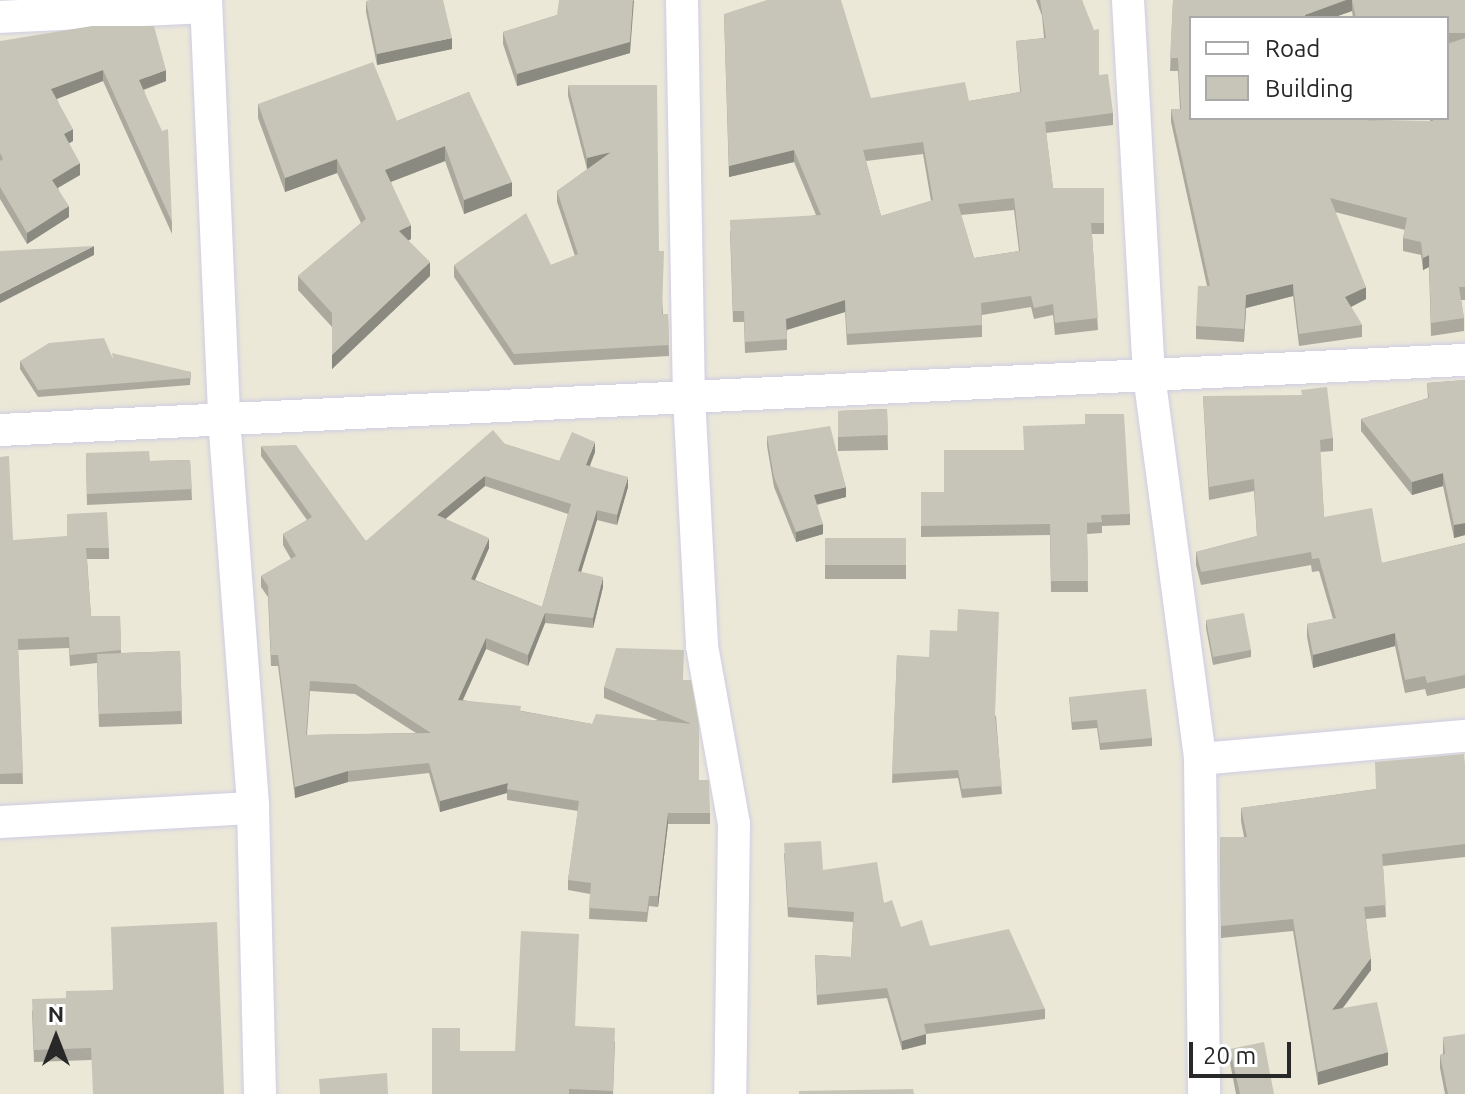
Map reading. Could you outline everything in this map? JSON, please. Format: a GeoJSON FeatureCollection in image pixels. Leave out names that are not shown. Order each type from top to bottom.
{"type":"FeatureCollection","features":[{"type":"Feature","properties":{"kind":"street"},"geometry":{"type":"LineString","coordinates":[[682,0],[689,396],[702,646],[734,824],[730,1094]]}},
{"type":"Feature","properties":{"kind":"street"},"geometry":{"type":"LineString","coordinates":[[1128,0],[1149,375],[1200,759],[1204,1094]]}},
{"type":"Feature","properties":{"kind":"street"},"geometry":{"type":"LineString","coordinates":[[0,17],[206,3],[224,418],[253,808],[260,1094]]}},
{"type":"Feature","properties":{"kind":"street"},"geometry":{"type":"LineString","coordinates":[[0,430],[1465,360]]}},
{"type":"Feature","properties":{"kind":"street"},"geometry":{"type":"LineString","coordinates":[[1200,759],[1465,736]]}},
{"type":"Feature","properties":{"kind":"street"},"geometry":{"type":"LineString","coordinates":[[0,822],[253,808]]}},
{"type":"Feature","properties":{"kind":"building"},"geometry":{"type":"Polygon","coordinates":[[[443,0],[452,38],[377,54],[366,1],[443,0]]]}},
{"type":"Feature","properties":{"kind":"building"},"geometry":{"type":"Polygon","coordinates":[[[559,0],[633,0],[630,42],[517,74],[503,32],[557,15],[559,0]]]}},
{"type":"Feature","properties":{"kind":"building"},"geometry":{"type":"Polygon","coordinates":[[[767,0],[841,0],[871,98],[965,82],[969,101],[1021,92],[1016,41],[1046,38],[1040,0],[1082,0],[1094,30],[1099,29],[1099,75],[1108,74],[1113,113],[1045,122],[1053,188],[1104,188],[1104,223],[1091,223],[1098,318],[1055,323],[1053,304],[1034,308],[1031,296],[981,303],[982,325],[847,334],[845,300],[786,319],[787,339],[745,342],[744,311],[733,311],[730,220],[821,215],[794,150],[729,166],[724,14],[767,0]],[[923,142],[863,150],[881,216],[933,200],[923,142]],[[1014,198],[958,204],[974,258],[1020,251],[1014,198]]]}},
{"type":"Feature","properties":{"kind":"building"},"geometry":{"type":"Polygon","coordinates":[[[1173,0],[1346,0],[1305,16],[1189,16],[1189,120],[1449,120],[1449,43],[1465,38],[1465,287],[1459,287],[1464,318],[1431,323],[1429,255],[1423,258],[1421,242],[1403,238],[1407,218],[1330,198],[1366,287],[1345,297],[1362,325],[1299,334],[1293,284],[1246,295],[1244,329],[1196,326],[1198,286],[1210,286],[1171,109],[1181,109],[1178,58],[1170,58],[1173,0]]]}},
{"type":"Feature","properties":{"kind":"building"},"geometry":{"type":"Polygon","coordinates":[[[1352,0],[1465,0],[1465,33],[1449,33],[1449,16],[1356,16],[1352,0]]]}},
{"type":"Feature","properties":{"kind":"building"},"geometry":{"type":"Polygon","coordinates":[[[92,26],[154,26],[166,70],[139,80],[162,131],[168,129],[172,222],[103,70],[51,89],[73,129],[64,134],[80,163],[52,180],[69,206],[27,233],[0,187],[0,161],[3,159],[0,153],[0,41],[92,26]]]}},
{"type":"Feature","properties":{"kind":"building"},"geometry":{"type":"Polygon","coordinates":[[[373,62],[397,121],[469,92],[512,182],[464,200],[445,146],[385,170],[411,225],[399,231],[430,262],[332,355],[332,313],[298,276],[366,219],[337,159],[285,178],[258,104],[373,62]]]}},
{"type":"Feature","properties":{"kind":"building"},"geometry":{"type":"Polygon","coordinates":[[[568,85],[657,85],[659,251],[664,251],[662,314],[668,314],[669,345],[514,354],[454,265],[526,213],[551,265],[578,254],[557,191],[611,152],[587,158],[568,85]]]}},
{"type":"Feature","properties":{"kind":"building"},"geometry":{"type":"Polygon","coordinates":[[[94,246],[0,294],[0,251],[94,246]]]}},
{"type":"Feature","properties":{"kind":"building"},"geometry":{"type":"Polygon","coordinates":[[[104,338],[113,359],[112,353],[191,372],[190,378],[38,390],[20,361],[49,343],[104,338]]]}},
{"type":"Feature","properties":{"kind":"building"},"geometry":{"type":"Polygon","coordinates":[[[1465,380],[1465,523],[1454,525],[1443,473],[1412,482],[1361,419],[1429,398],[1427,383],[1465,380]]]}},
{"type":"Feature","properties":{"kind":"building"},"geometry":{"type":"Polygon","coordinates":[[[1327,387],[1333,438],[1320,440],[1324,517],[1372,508],[1382,563],[1465,543],[1465,675],[1427,683],[1425,676],[1405,680],[1395,633],[1313,655],[1307,624],[1336,618],[1319,558],[1312,559],[1311,552],[1201,572],[1196,552],[1257,536],[1254,479],[1209,487],[1203,396],[1302,395],[1301,390],[1327,387]]]}},
{"type":"Feature","properties":{"kind":"building"},"geometry":{"type":"Polygon","coordinates":[[[887,409],[888,435],[838,437],[838,411],[887,409]]]}},
{"type":"Feature","properties":{"kind":"building"},"geometry":{"type":"Polygon","coordinates":[[[1085,414],[1124,414],[1130,514],[1101,515],[1102,522],[1087,523],[1088,581],[1051,581],[1050,524],[921,526],[921,492],[944,492],[944,450],[1024,450],[1023,426],[1085,424],[1085,414]]]}},
{"type":"Feature","properties":{"kind":"building"},"geometry":{"type":"Polygon","coordinates":[[[830,426],[846,487],[814,495],[823,524],[796,532],[774,477],[767,436],[830,426]]]}},
{"type":"Feature","properties":{"kind":"building"},"geometry":{"type":"Polygon","coordinates":[[[493,430],[505,444],[559,461],[572,432],[595,442],[586,465],[628,477],[617,515],[597,510],[578,571],[603,577],[593,618],[545,613],[528,655],[486,638],[458,700],[521,706],[520,711],[592,724],[596,714],[692,724],[604,687],[616,648],[684,650],[683,680],[691,680],[699,726],[699,780],[709,780],[710,813],[668,813],[658,896],[649,896],[647,912],[589,908],[591,883],[568,880],[579,801],[507,789],[508,783],[440,801],[429,763],[348,771],[295,787],[278,655],[271,655],[268,586],[261,576],[296,556],[283,534],[312,517],[261,446],[296,445],[366,541],[493,430]],[[485,476],[437,515],[489,538],[471,579],[542,607],[571,504],[485,476]],[[310,681],[306,735],[431,733],[355,684],[310,681]]]}},
{"type":"Feature","properties":{"kind":"building"},"geometry":{"type":"Polygon","coordinates":[[[149,451],[150,461],[190,460],[192,489],[87,494],[86,453],[149,451]]]}},
{"type":"Feature","properties":{"kind":"building"},"geometry":{"type":"Polygon","coordinates":[[[9,456],[13,540],[67,536],[67,514],[107,512],[109,548],[86,548],[91,616],[120,616],[121,650],[70,655],[69,637],[18,639],[23,773],[0,774],[0,457],[9,456]]]}},
{"type":"Feature","properties":{"kind":"building"},"geometry":{"type":"Polygon","coordinates":[[[825,538],[906,538],[906,565],[825,565],[825,538]]]}},
{"type":"Feature","properties":{"kind":"building"},"geometry":{"type":"Polygon","coordinates":[[[958,609],[999,612],[995,714],[1002,786],[962,789],[958,770],[892,774],[897,655],[929,657],[930,630],[957,631],[958,609]]]}},
{"type":"Feature","properties":{"kind":"building"},"geometry":{"type":"Polygon","coordinates":[[[1244,613],[1251,650],[1213,657],[1206,620],[1244,613]]]}},
{"type":"Feature","properties":{"kind":"building"},"geometry":{"type":"Polygon","coordinates":[[[180,651],[182,711],[99,714],[97,654],[180,651]]]}},
{"type":"Feature","properties":{"kind":"building"},"geometry":{"type":"Polygon","coordinates":[[[1146,689],[1152,738],[1100,743],[1097,720],[1072,722],[1069,697],[1146,689]]]}},
{"type":"Feature","properties":{"kind":"building"},"geometry":{"type":"Polygon","coordinates":[[[1464,754],[1465,844],[1382,854],[1386,905],[1364,907],[1371,958],[1332,1010],[1377,1002],[1388,1052],[1318,1072],[1293,919],[1221,926],[1220,837],[1247,837],[1241,808],[1376,789],[1375,762],[1464,754]]]}},
{"type":"Feature","properties":{"kind":"building"},"geometry":{"type":"Polygon","coordinates":[[[821,841],[823,870],[877,862],[884,903],[892,900],[901,927],[922,920],[930,946],[1009,929],[1045,1009],[924,1024],[926,1034],[902,1041],[887,988],[817,995],[815,955],[851,957],[854,912],[788,907],[784,843],[821,841]]]}},
{"type":"Feature","properties":{"kind":"building"},"geometry":{"type":"Polygon","coordinates":[[[217,922],[224,1094],[93,1094],[91,1048],[34,1050],[32,999],[66,998],[66,991],[113,990],[111,927],[217,922]]]}},
{"type":"Feature","properties":{"kind":"building"},"geometry":{"type":"Polygon","coordinates":[[[521,931],[579,934],[575,1026],[615,1028],[613,1091],[569,1089],[569,1094],[432,1094],[432,1028],[460,1028],[460,1051],[515,1051],[521,931]]]}},
{"type":"Feature","properties":{"kind":"building"},"geometry":{"type":"Polygon","coordinates":[[[1465,1034],[1465,1094],[1448,1094],[1440,1055],[1445,1054],[1443,1037],[1465,1034]]]}},
{"type":"Feature","properties":{"kind":"building"},"geometry":{"type":"Polygon","coordinates":[[[1264,1042],[1274,1094],[1240,1094],[1230,1049],[1264,1042]]]}},
{"type":"Feature","properties":{"kind":"building"},"geometry":{"type":"Polygon","coordinates":[[[387,1073],[388,1094],[320,1094],[319,1079],[387,1073]]]}},
{"type":"Feature","properties":{"kind":"building"},"geometry":{"type":"Polygon","coordinates":[[[913,1089],[914,1094],[799,1094],[799,1091],[913,1089]]]}}]}
